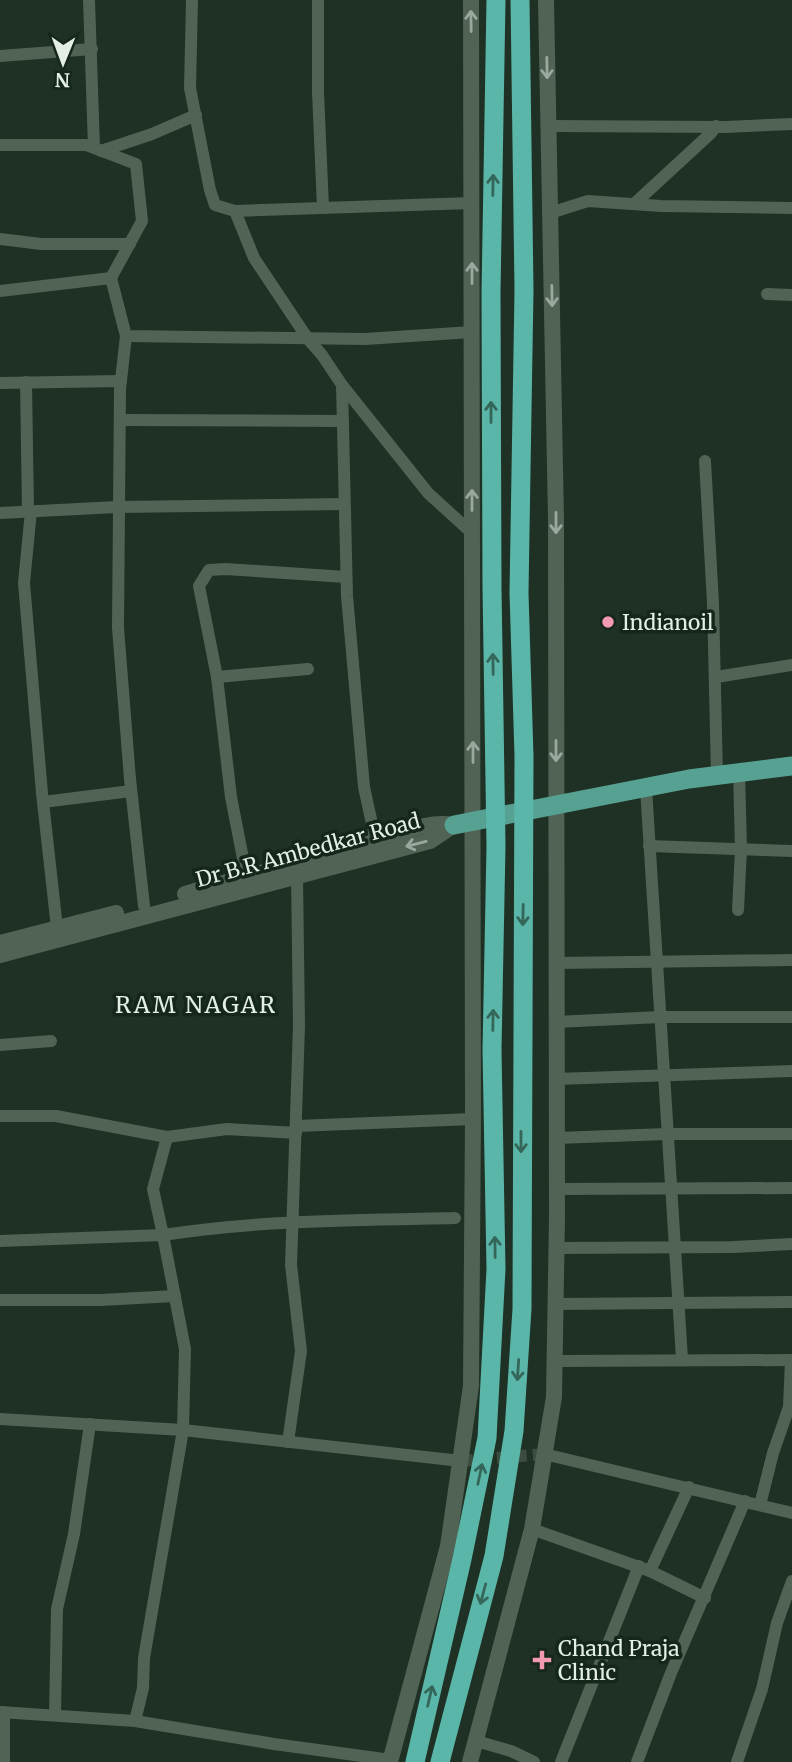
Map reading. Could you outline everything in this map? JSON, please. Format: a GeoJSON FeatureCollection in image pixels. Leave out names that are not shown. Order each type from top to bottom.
{"type":"FeatureCollection","features":[{"type":"Feature","properties":{"kind":"highway"},"geometry":{"type":"LineString","coordinates":[[415,1762],[487,1438],[496,1269],[492,1050],[496,846],[491,293],[496,0]]}},
{"type":"Feature","properties":{"kind":"highway"},"geometry":{"type":"LineString","coordinates":[[440,1762],[494,1556],[514,1431],[522,1309],[524,756],[519,593],[524,290],[520,0]]}},
{"type":"Feature","properties":{"kind":"main road"},"geometry":{"type":"LineString","coordinates":[[464,823],[717,775],[792,766]]}},
{"type":"Feature","properties":{"kind":"street"},"geometry":{"type":"LineString","coordinates":[[89,0],[97,149]]}},
{"type":"Feature","properties":{"kind":"street"},"geometry":{"type":"LineString","coordinates":[[192,0],[189,82],[215,205],[235,211],[472,203]]}},
{"type":"Feature","properties":{"kind":"street"},"geometry":{"type":"LineString","coordinates":[[318,0],[318,92],[323,208]]}},
{"type":"Feature","properties":{"kind":"street"},"geometry":{"type":"LineString","coordinates":[[4,1762],[2,1712],[135,1721],[390,1761],[448,1546],[471,1386],[473,1119],[464,823],[472,533],[471,0]]}},
{"type":"Feature","properties":{"kind":"street"},"geometry":{"type":"LineString","coordinates":[[470,1762],[532,1529],[554,1397],[557,1189],[556,519],[546,0]]}},
{"type":"Feature","properties":{"kind":"street"},"geometry":{"type":"LineString","coordinates":[[0,56],[92,49]]}},
{"type":"Feature","properties":{"kind":"street"},"geometry":{"type":"LineString","coordinates":[[97,149],[152,134],[197,115]]}},
{"type":"Feature","properties":{"kind":"street"},"geometry":{"type":"LineString","coordinates":[[548,126],[716,127],[792,124]]}},
{"type":"Feature","properties":{"kind":"street"},"geometry":{"type":"LineString","coordinates":[[634,204],[716,127]]}},
{"type":"Feature","properties":{"kind":"street"},"geometry":{"type":"LineString","coordinates":[[0,145],[86,145],[136,164],[142,221],[111,278],[126,336],[121,381],[117,507],[118,628],[131,791],[144,906]]}},
{"type":"Feature","properties":{"kind":"street"},"geometry":{"type":"LineString","coordinates":[[550,213],[588,201],[792,208]]}},
{"type":"Feature","properties":{"kind":"street"},"geometry":{"type":"LineString","coordinates":[[235,211],[254,258],[308,339],[428,493],[472,533]]}},
{"type":"Feature","properties":{"kind":"street"},"geometry":{"type":"LineString","coordinates":[[0,239],[41,244],[130,244]]}},
{"type":"Feature","properties":{"kind":"street"},"geometry":{"type":"LineString","coordinates":[[0,291],[111,278]]}},
{"type":"Feature","properties":{"kind":"street"},"geometry":{"type":"LineString","coordinates":[[767,294],[792,295]]}},
{"type":"Feature","properties":{"kind":"street"},"geometry":{"type":"LineString","coordinates":[[126,336],[365,339],[472,332]]}},
{"type":"Feature","properties":{"kind":"street"},"geometry":{"type":"LineString","coordinates":[[0,383],[121,381]]}},
{"type":"Feature","properties":{"kind":"street"},"geometry":{"type":"LineString","coordinates":[[26,382],[29,511],[24,583],[57,928]]}},
{"type":"Feature","properties":{"kind":"street"},"geometry":{"type":"LineString","coordinates":[[342,385],[346,577],[365,787],[376,842]]}},
{"type":"Feature","properties":{"kind":"street"},"geometry":{"type":"LineString","coordinates":[[120,420],[343,421]]}},
{"type":"Feature","properties":{"kind":"street"},"geometry":{"type":"LineString","coordinates":[[705,461],[716,677],[717,775]]}},
{"type":"Feature","properties":{"kind":"street"},"geometry":{"type":"LineString","coordinates":[[0,513],[117,507],[344,504]]}},
{"type":"Feature","properties":{"kind":"street"},"geometry":{"type":"LineString","coordinates":[[247,882],[232,797],[217,677],[199,586],[209,570],[346,577]]}},
{"type":"Feature","properties":{"kind":"street"},"geometry":{"type":"LineString","coordinates":[[716,677],[792,665]]}},
{"type":"Feature","properties":{"kind":"street"},"geometry":{"type":"LineString","coordinates":[[217,677],[308,669]]}},
{"type":"Feature","properties":{"kind":"street"},"geometry":{"type":"LineString","coordinates":[[738,910],[741,849],[739,772]]}},
{"type":"Feature","properties":{"kind":"street"},"geometry":{"type":"LineString","coordinates":[[646,788],[682,1359]]}},
{"type":"Feature","properties":{"kind":"street"},"geometry":{"type":"LineString","coordinates":[[43,802],[131,791]]}},
{"type":"Feature","properties":{"kind":"street","name":"Dr B.R Ambedkar Road"},"geometry":{"type":"LineString","coordinates":[[0,955],[247,882],[425,825],[464,823]]}},
{"type":"Feature","properties":{"kind":"street","name":"Dr B.R Ambedkar Road"},"geometry":{"type":"LineString","coordinates":[[0,943],[144,906],[247,882],[297,875],[430,841],[464,823]]}},
{"type":"Feature","properties":{"kind":"street"},"geometry":{"type":"LineString","coordinates":[[649,846],[792,851]]}},
{"type":"Feature","properties":{"kind":"street"},"geometry":{"type":"LineString","coordinates":[[288,1442],[301,1351],[291,1265],[299,1026],[297,875]]}},
{"type":"Feature","properties":{"kind":"street"},"geometry":{"type":"LineString","coordinates":[[556,963],[792,960]]}},
{"type":"Feature","properties":{"kind":"street"},"geometry":{"type":"LineString","coordinates":[[556,1022],[660,1017],[792,1017]]}},
{"type":"Feature","properties":{"kind":"street"},"geometry":{"type":"LineString","coordinates":[[0,1045],[51,1041]]}},
{"type":"Feature","properties":{"kind":"street"},"geometry":{"type":"LineString","coordinates":[[556,1079],[792,1071]]}},
{"type":"Feature","properties":{"kind":"street"},"geometry":{"type":"LineString","coordinates":[[0,1116],[56,1116],[167,1137],[227,1129],[296,1129],[473,1119]]}},
{"type":"Feature","properties":{"kind":"street"},"geometry":{"type":"LineString","coordinates":[[556,1138],[667,1134],[792,1134]]}},
{"type":"Feature","properties":{"kind":"street"},"geometry":{"type":"LineString","coordinates":[[135,1721],[143,1688],[144,1658],[183,1430],[185,1349],[153,1189],[167,1137]]}},
{"type":"Feature","properties":{"kind":"street"},"geometry":{"type":"LineString","coordinates":[[557,1189],[792,1188]]}},
{"type":"Feature","properties":{"kind":"street"},"geometry":{"type":"LineString","coordinates":[[0,1241],[163,1235],[223,1225],[293,1221],[455,1218]]}},
{"type":"Feature","properties":{"kind":"street"},"geometry":{"type":"LineString","coordinates":[[556,1248],[792,1244]]}},
{"type":"Feature","properties":{"kind":"street"},"geometry":{"type":"LineString","coordinates":[[0,1300],[101,1300],[175,1296]]}},
{"type":"Feature","properties":{"kind":"street"},"geometry":{"type":"LineString","coordinates":[[556,1304],[792,1302]]}},
{"type":"Feature","properties":{"kind":"street"},"geometry":{"type":"LineString","coordinates":[[555,1361],[792,1360],[789,1407],[773,1453],[760,1505]]}},
{"type":"Feature","properties":{"kind":"street"},"geometry":{"type":"LineString","coordinates":[[0,1419],[183,1430],[461,1461]]}},
{"type":"Feature","properties":{"kind":"street"},"geometry":{"type":"LineString","coordinates":[[55,1715],[57,1609],[74,1534],[90,1424]]}},
{"type":"Feature","properties":{"kind":"street"},"geometry":{"type":"LineString","coordinates":[[544,1454],[792,1513]]}},
{"type":"Feature","properties":{"kind":"street"},"geometry":{"type":"LineString","coordinates":[[561,1762],[590,1685],[644,1569],[689,1487]]}},
{"type":"Feature","properties":{"kind":"street"},"geometry":{"type":"LineString","coordinates":[[637,1762],[671,1673],[745,1501]]}},
{"type":"Feature","properties":{"kind":"street"},"geometry":{"type":"LineString","coordinates":[[532,1529],[644,1569],[705,1598]]}},
{"type":"Feature","properties":{"kind":"street"},"geometry":{"type":"LineString","coordinates":[[737,1762],[762,1689],[777,1623],[792,1581]]}},
{"type":"Feature","properties":{"kind":"street"},"geometry":{"type":"LineString","coordinates":[[476,1741],[511,1751],[534,1762]]}},
{"type":"Feature","properties":{"kind":"tunnel"},"geometry":{"type":"LineString","coordinates":[[461,1461],[544,1454]]}},
{"type":"Feature","properties":{"kind":"place","name":"Indianoil"},"geometry":{"type":"Point","coordinates":[608,622]}},
{"type":"Feature","properties":{"kind":"place","name":"Chand Praja Clinic"},"geometry":{"type":"Point","coordinates":[542,1660]}},
{"type":"Feature","properties":{"kind":"district","name":"RAM NAGAR"},"geometry":{"type":"Point","coordinates":[196,1004]}}]}
